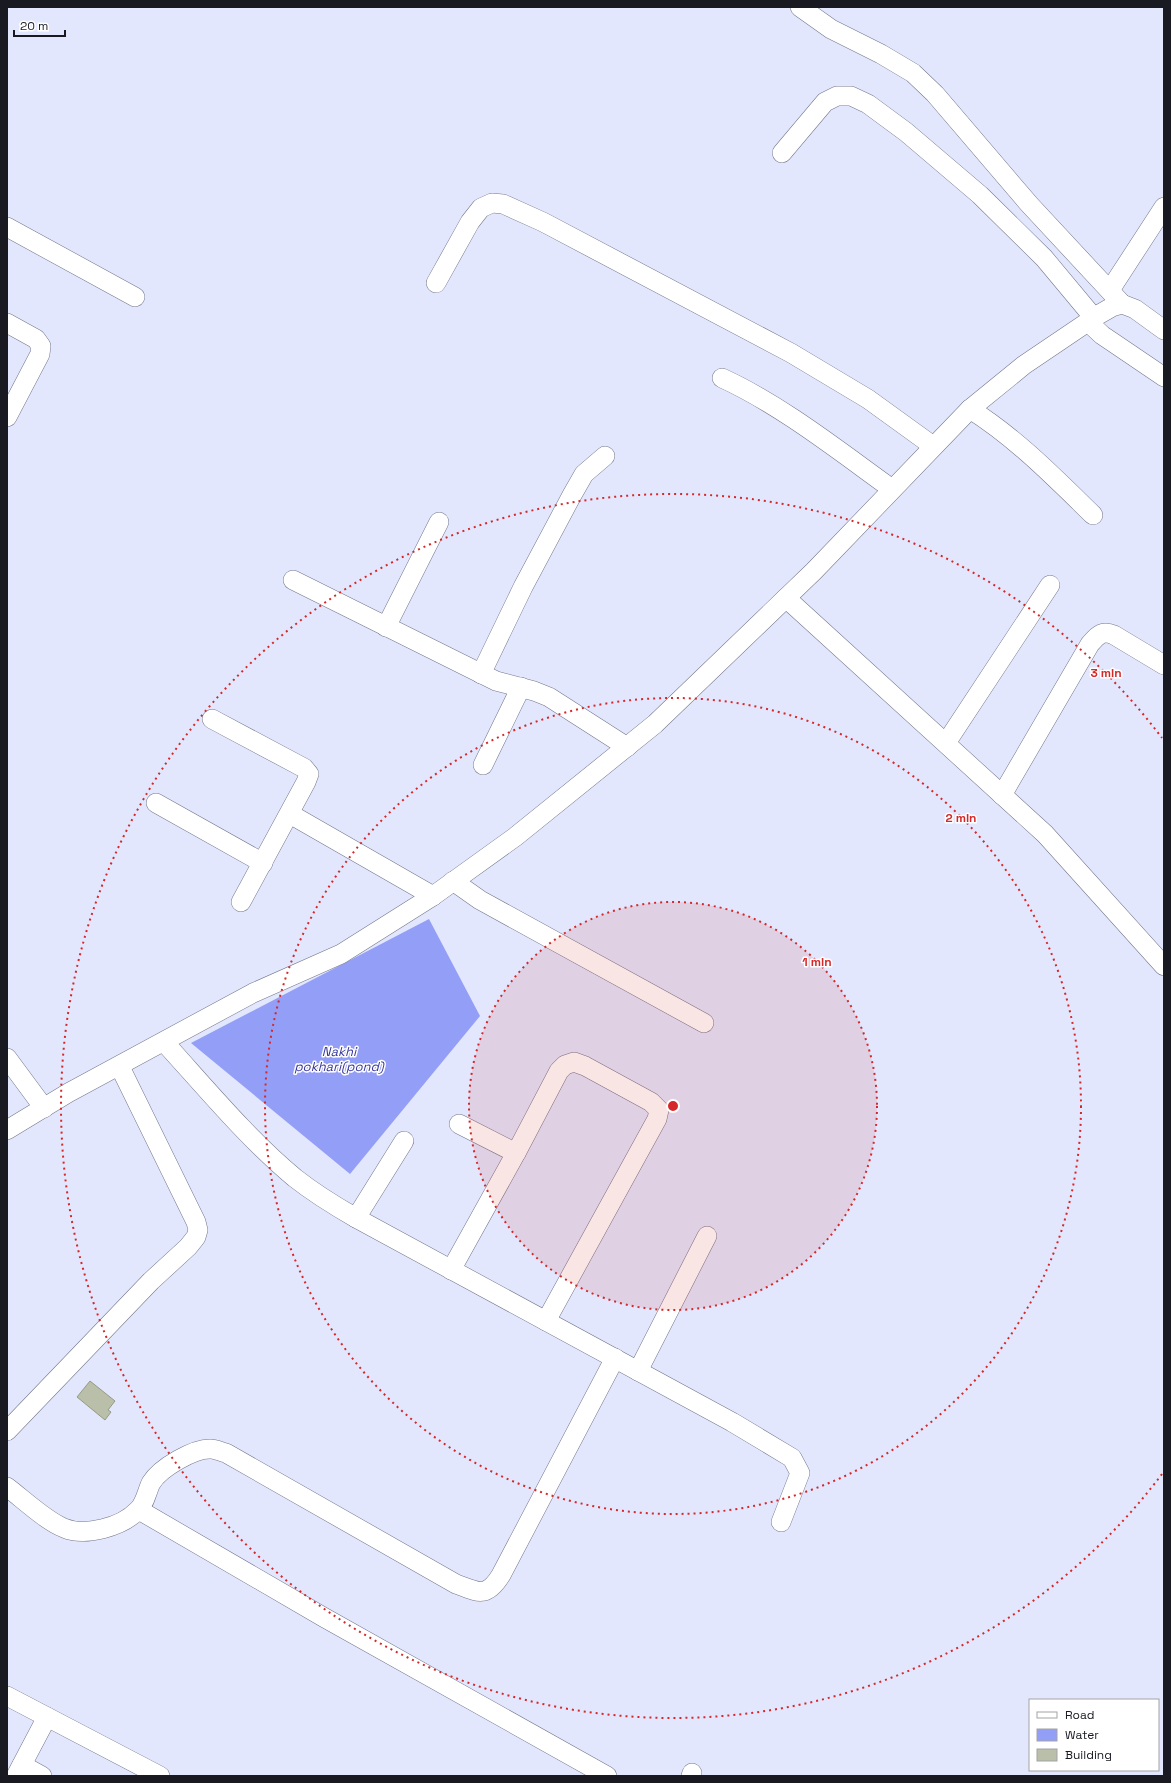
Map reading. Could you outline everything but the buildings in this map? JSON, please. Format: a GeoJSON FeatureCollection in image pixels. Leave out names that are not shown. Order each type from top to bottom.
{"type":"FeatureCollection","features":[{"type":"Feature","properties":{"kind":"street"},"geometry":{"type":"LineString","coordinates":[[800,7],[831,29],[881,54],[913,73],[935,94],[1029,204],[1104,309],[1108,339],[1164,377]]}},
{"type":"Feature","properties":{"kind":"street"},"geometry":{"type":"LineString","coordinates":[[782,153],[824,102],[837,96],[851,96],[868,104],[906,132],[980,195],[1044,258],[1104,309],[1135,309],[1164,330]]}},
{"type":"Feature","properties":{"kind":"street"},"geometry":{"type":"LineString","coordinates":[[436,283],[470,222],[481,208],[492,203],[503,204],[543,222],[791,353],[868,399],[933,446]]}},
{"type":"Feature","properties":{"kind":"street"},"geometry":{"type":"LineString","coordinates":[[7,1130],[44,1108],[253,993],[341,954],[453,882],[515,837],[655,724],[814,571],[970,409],[1024,365],[1104,309],[1164,207]]}},
{"type":"Feature","properties":{"kind":"street"},"geometry":{"type":"LineString","coordinates":[[7,227],[135,297]]}},
{"type":"Feature","properties":{"kind":"street"},"geometry":{"type":"LineString","coordinates":[[7,323],[36,339],[41,346],[40,354],[7,417]]}},
{"type":"Feature","properties":{"kind":"street"},"geometry":{"type":"LineString","coordinates":[[722,378],[745,388],[820,437],[892,489]]}},
{"type":"Feature","properties":{"kind":"street"},"geometry":{"type":"LineString","coordinates":[[970,409],[995,424],[1041,464],[1093,516]]}},
{"type":"Feature","properties":{"kind":"street"},"geometry":{"type":"LineString","coordinates":[[481,674],[523,587],[572,495],[584,474],[605,456]]}},
{"type":"Feature","properties":{"kind":"street"},"geometry":{"type":"LineString","coordinates":[[386,627],[439,522]]}},
{"type":"Feature","properties":{"kind":"street"},"geometry":{"type":"LineString","coordinates":[[293,580],[481,674],[508,685],[522,687],[549,697],[627,747]]}},
{"type":"Feature","properties":{"kind":"street"},"geometry":{"type":"LineString","coordinates":[[946,743],[1050,585]]}},
{"type":"Feature","properties":{"kind":"street"},"geometry":{"type":"LineString","coordinates":[[786,598],[1045,834],[1164,966]]}},
{"type":"Feature","properties":{"kind":"street"},"geometry":{"type":"LineString","coordinates":[[1002,795],[1090,644],[1098,634],[1106,632],[1114,635],[1164,665]]}},
{"type":"Feature","properties":{"kind":"street"},"geometry":{"type":"LineString","coordinates":[[483,765],[522,687]]}},
{"type":"Feature","properties":{"kind":"street"},"geometry":{"type":"LineString","coordinates":[[212,718],[304,768],[309,774],[290,814],[241,902]]}},
{"type":"Feature","properties":{"kind":"street"},"geometry":{"type":"LineString","coordinates":[[156,803],[262,863]]}},
{"type":"Feature","properties":{"kind":"street"},"geometry":{"type":"LineString","coordinates":[[290,814],[432,896]]}},
{"type":"Feature","properties":{"kind":"street"},"geometry":{"type":"LineString","coordinates":[[453,882],[480,900],[704,1023]]}},
{"type":"Feature","properties":{"kind":"street"},"geometry":{"type":"LineString","coordinates":[[164,1042],[259,1144],[295,1178],[323,1198],[356,1218],[732,1422],[792,1458],[800,1473],[782,1522]]}},
{"type":"Feature","properties":{"kind":"street"},"geometry":{"type":"LineString","coordinates":[[7,1058],[44,1108]]}},
{"type":"Feature","properties":{"kind":"street"},"geometry":{"type":"LineString","coordinates":[[452,1270],[559,1071],[565,1065],[574,1062],[595,1071],[651,1102],[658,1110],[657,1118],[649,1136],[546,1321]]}},
{"type":"Feature","properties":{"kind":"street"},"geometry":{"type":"LineString","coordinates":[[7,1431],[151,1281],[188,1247],[196,1236],[198,1230],[196,1222],[120,1067]]}},
{"type":"Feature","properties":{"kind":"street"},"geometry":{"type":"LineString","coordinates":[[459,1124],[516,1153]]}},
{"type":"Feature","properties":{"kind":"street"},"geometry":{"type":"LineString","coordinates":[[356,1218],[404,1142]]}},
{"type":"Feature","properties":{"kind":"street"},"geometry":{"type":"LineString","coordinates":[[638,1371],[707,1236]]}},
{"type":"Feature","properties":{"kind":"street"},"geometry":{"type":"LineString","coordinates":[[7,1487],[63,1528],[82,1532],[104,1528],[126,1519],[139,1510],[152,1481],[169,1466],[186,1456],[201,1450],[212,1449],[226,1453],[456,1584],[480,1593],[488,1590],[495,1584],[615,1358]]}},
{"type":"Feature","properties":{"kind":"street"},"geometry":{"type":"LineString","coordinates":[[139,1510],[325,1618],[607,1776]]}},
{"type":"Feature","properties":{"kind":"street"},"geometry":{"type":"LineString","coordinates":[[7,1696],[160,1776]]}},
{"type":"Feature","properties":{"kind":"street"},"geometry":{"type":"LineString","coordinates":[[42,1776],[19,1771],[47,1717]]}},
{"type":"Feature","properties":{"kind":"water","name":"Nakhi pokhari(pond)"},"geometry":{"type":"Polygon","coordinates":[[[429,919],[480,1016],[350,1174],[191,1043],[429,919]]]}}]}
